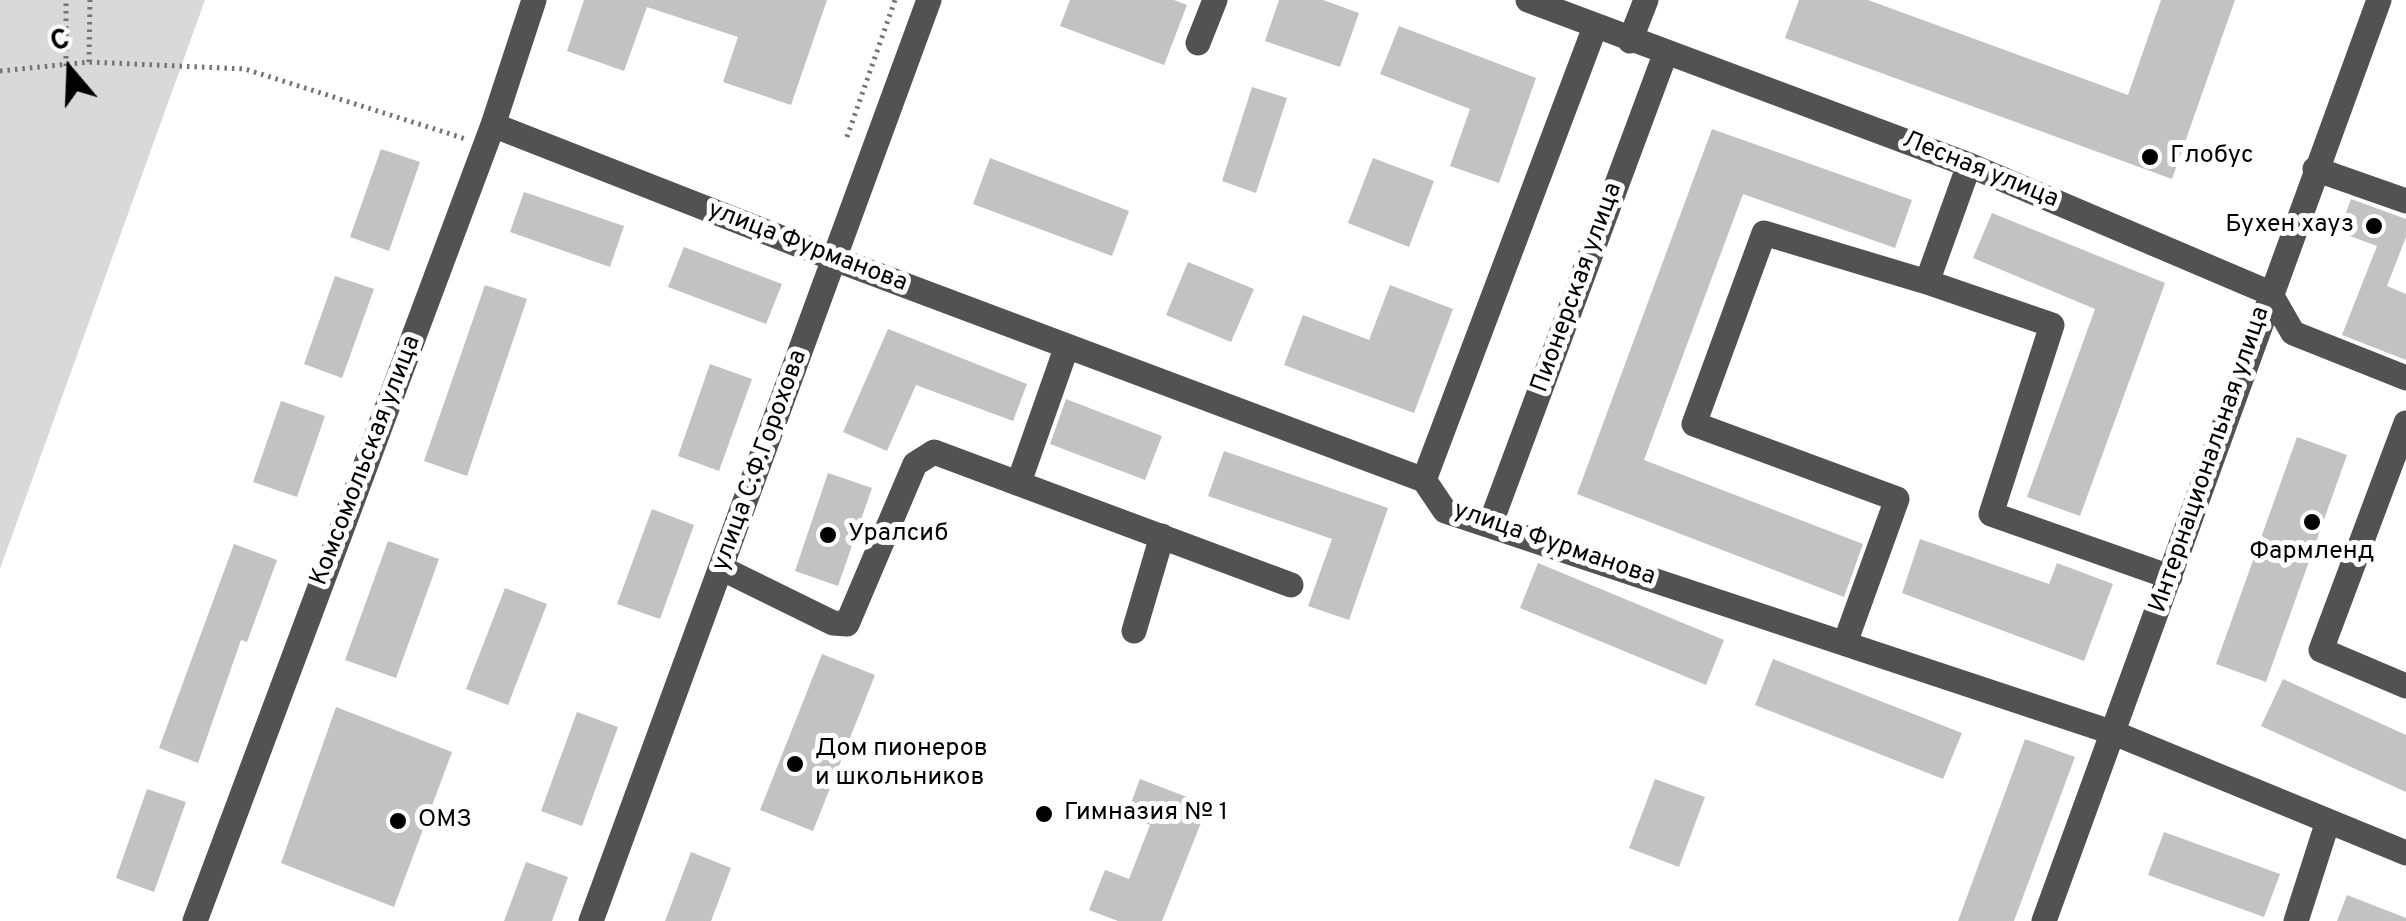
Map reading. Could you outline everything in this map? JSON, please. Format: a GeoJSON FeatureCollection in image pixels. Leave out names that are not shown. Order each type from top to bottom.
{"type":"FeatureCollection","features":[{"type":"Feature","properties":{"kind":"street","name":"Комсомольская улица"},"geometry":{"type":"LineString","coordinates":[[194,921],[489,135],[534,0]]}},
{"type":"Feature","properties":{"kind":"street","name":"улица С.Ф.Горохова"},"geometry":{"type":"LineString","coordinates":[[591,921],[930,0]]}},
{"type":"Feature","properties":{"kind":"street"},"geometry":{"type":"LineString","coordinates":[[1198,44],[1215,0]]}},
{"type":"Feature","properties":{"kind":"street","name":"Лесная улица"},"geometry":{"type":"LineString","coordinates":[[1528,0],[1969,165],[2270,292]]}},
{"type":"Feature","properties":{"kind":"street"},"geometry":{"type":"LineString","coordinates":[[1630,41],[1646,0]]}},
{"type":"Feature","properties":{"kind":"street","name":"Интернациональная улица"},"geometry":{"type":"LineString","coordinates":[[2044,921],[2379,0]]}},
{"type":"Feature","properties":{"kind":"street"},"geometry":{"type":"LineString","coordinates":[[1424,480],[1595,27]]}},
{"type":"Feature","properties":{"kind":"street","name":"Пионерская улица"},"geometry":{"type":"LineString","coordinates":[[1490,524],[1666,52]]}},
{"type":"Feature","properties":{"kind":"street","name":"улица Фурманова"},"geometry":{"type":"LineString","coordinates":[[489,135],[835,259],[1424,480],[1445,511],[2114,733],[2406,853]]}},
{"type":"Feature","properties":{"kind":"street"},"geometry":{"type":"LineString","coordinates":[[1927,282],[1969,165]]}},
{"type":"Feature","properties":{"kind":"street"},"geometry":{"type":"LineString","coordinates":[[2315,169],[2406,201]]}},
{"type":"Feature","properties":{"kind":"street"},"geometry":{"type":"LineString","coordinates":[[1845,643],[1897,499],[1694,424],[1764,233],[2052,325],[1990,514],[2170,577]]}},
{"type":"Feature","properties":{"kind":"street"},"geometry":{"type":"LineString","coordinates":[[2270,292],[2293,333],[2406,378]]}},
{"type":"Feature","properties":{"kind":"street"},"geometry":{"type":"LineString","coordinates":[[1019,482],[1067,346]]}},
{"type":"Feature","properties":{"kind":"street"},"geometry":{"type":"LineString","coordinates":[[2406,423],[2320,650],[2406,686]]}},
{"type":"Feature","properties":{"kind":"street"},"geometry":{"type":"LineString","coordinates":[[721,568],[842,626],[850,620],[919,457],[941,452],[1291,585]]}},
{"type":"Feature","properties":{"kind":"street"},"geometry":{"type":"LineString","coordinates":[[1134,631],[1162,536]]}},
{"type":"Feature","properties":{"kind":"street"},"geometry":{"type":"LineString","coordinates":[[2296,921],[2328,821]]}},
{"type":"Feature","properties":{"kind":"path"},"geometry":{"type":"LineString","coordinates":[[66,0],[66,66]]}},
{"type":"Feature","properties":{"kind":"path"},"geometry":{"type":"LineString","coordinates":[[89,62],[90,0]]}},
{"type":"Feature","properties":{"kind":"path"},"geometry":{"type":"LineString","coordinates":[[847,137],[896,0]]}},
{"type":"Feature","properties":{"kind":"path"},"geometry":{"type":"LineString","coordinates":[[0,71],[89,62],[244,69],[489,135]]}},
{"type":"Feature","properties":{"kind":"shaded area"},"geometry":{"type":"Polygon","coordinates":[[[0,0],[205,0],[0,569],[0,0]]]}},
{"type":"Feature","properties":{"kind":"building"},"geometry":{"type":"Polygon","coordinates":[[[584,0],[827,0],[791,105],[723,82],[738,37],[647,7],[624,71],[567,51],[584,0]]]}},
{"type":"Feature","properties":{"kind":"building"},"geometry":{"type":"Polygon","coordinates":[[[1070,0],[1174,0],[1187,5],[1164,65],[1060,26],[1070,0]]]}},
{"type":"Feature","properties":{"kind":"building"},"geometry":{"type":"Polygon","coordinates":[[[1279,0],[1323,0],[1359,13],[1340,67],[1265,41],[1279,0]]]}},
{"type":"Feature","properties":{"kind":"building"},"geometry":{"type":"Polygon","coordinates":[[[1799,0],[1868,0],[2128,95],[2161,0],[2235,0],[2172,179],[1785,38],[1799,0]]]}},
{"type":"Feature","properties":{"kind":"building"},"geometry":{"type":"Polygon","coordinates":[[[1399,26],[1536,78],[1499,183],[1450,166],[1470,109],[1380,74],[1399,26]]]}},
{"type":"Feature","properties":{"kind":"building"},"geometry":{"type":"Polygon","coordinates":[[[1252,87],[1287,98],[1256,193],[1222,181],[1252,87]]]}},
{"type":"Feature","properties":{"kind":"building"},"geometry":{"type":"Polygon","coordinates":[[[1712,129],[1912,200],[1895,248],[1743,194],[1644,460],[1863,544],[1844,597],[1577,494],[1712,129]]]}},
{"type":"Feature","properties":{"kind":"building"},"geometry":{"type":"Polygon","coordinates":[[[381,149],[420,162],[389,251],[350,237],[381,149]]]}},
{"type":"Feature","properties":{"kind":"building"},"geometry":{"type":"Polygon","coordinates":[[[990,158],[1129,211],[1112,256],[973,204],[990,158]]]}},
{"type":"Feature","properties":{"kind":"building"},"geometry":{"type":"Polygon","coordinates":[[[1373,158],[1434,181],[1409,247],[1348,223],[1373,158]]]}},
{"type":"Feature","properties":{"kind":"building"},"geometry":{"type":"Polygon","coordinates":[[[524,192],[624,226],[610,267],[510,232],[524,192]]]}},
{"type":"Feature","properties":{"kind":"building"},"geometry":{"type":"Polygon","coordinates":[[[2351,199],[2406,219],[2406,237],[2387,286],[2406,294],[2406,360],[2342,335],[2377,246],[2339,232],[2351,199]]]}},
{"type":"Feature","properties":{"kind":"building"},"geometry":{"type":"Polygon","coordinates":[[[1992,213],[2165,283],[2080,516],[2027,497],[2095,309],[1973,258],[1992,213]]]}},
{"type":"Feature","properties":{"kind":"building"},"geometry":{"type":"Polygon","coordinates":[[[684,247],[782,284],[766,324],[668,287],[684,247]]]}},
{"type":"Feature","properties":{"kind":"building"},"geometry":{"type":"Polygon","coordinates":[[[1188,262],[1254,289],[1231,342],[1166,315],[1188,262]]]}},
{"type":"Feature","properties":{"kind":"building"},"geometry":{"type":"Polygon","coordinates":[[[335,276],[374,289],[342,378],[304,364],[335,276]]]}},
{"type":"Feature","properties":{"kind":"building"},"geometry":{"type":"Polygon","coordinates":[[[485,285],[527,299],[467,476],[424,461],[485,285]]]}},
{"type":"Feature","properties":{"kind":"building"},"geometry":{"type":"Polygon","coordinates":[[[1390,285],[1453,309],[1414,413],[1284,365],[1303,315],[1369,340],[1390,285]]]}},
{"type":"Feature","properties":{"kind":"building"},"geometry":{"type":"Polygon","coordinates":[[[888,329],[1027,384],[1013,421],[916,385],[887,451],[843,432],[888,329]]]}},
{"type":"Feature","properties":{"kind":"building"},"geometry":{"type":"Polygon","coordinates":[[[710,364],[752,379],[719,471],[678,456],[710,364]]]}},
{"type":"Feature","properties":{"kind":"building"},"geometry":{"type":"Polygon","coordinates":[[[1066,399],[1162,436],[1145,480],[1050,444],[1066,399]]]}},
{"type":"Feature","properties":{"kind":"building"},"geometry":{"type":"Polygon","coordinates":[[[281,401],[325,416],[297,497],[253,482],[281,401]]]}},
{"type":"Feature","properties":{"kind":"building"},"geometry":{"type":"Polygon","coordinates":[[[2297,437],[2347,455],[2266,682],[2216,664],[2297,437]]]}},
{"type":"Feature","properties":{"kind":"building"},"geometry":{"type":"Polygon","coordinates":[[[1224,451],[1388,508],[1349,620],[1308,606],[1332,539],[1208,496],[1224,451]]]}},
{"type":"Feature","properties":{"kind":"building"},"geometry":{"type":"Polygon","coordinates":[[[828,473],[872,488],[838,586],[795,571],[828,473]]]}},
{"type":"Feature","properties":{"kind":"building"},"geometry":{"type":"Polygon","coordinates":[[[652,509],[694,525],[660,619],[617,604],[652,509]]]}},
{"type":"Feature","properties":{"kind":"building"},"geometry":{"type":"Polygon","coordinates":[[[1920,539],[2049,584],[2057,563],[2113,584],[2084,661],[1902,593],[1920,539]]]}},
{"type":"Feature","properties":{"kind":"building"},"geometry":{"type":"Polygon","coordinates":[[[388,541],[439,559],[396,678],[345,660],[388,541]]]}},
{"type":"Feature","properties":{"kind":"building"},"geometry":{"type":"Polygon","coordinates":[[[234,544],[277,560],[247,642],[241,640],[198,763],[159,748],[234,544]]]}},
{"type":"Feature","properties":{"kind":"building"},"geometry":{"type":"Polygon","coordinates":[[[1538,563],[1724,640],[1706,685],[1520,608],[1538,563]]]}},
{"type":"Feature","properties":{"kind":"building"},"geometry":{"type":"Polygon","coordinates":[[[505,588],[547,604],[508,705],[466,689],[505,588]]]}},
{"type":"Feature","properties":{"kind":"building"},"geometry":{"type":"Polygon","coordinates":[[[822,654],[875,675],[813,831],[760,810],[822,654]]]}},
{"type":"Feature","properties":{"kind":"building"},"geometry":{"type":"Polygon","coordinates":[[[1773,659],[1962,733],[1943,779],[1755,705],[1773,659]]]}},
{"type":"Feature","properties":{"kind":"building"},"geometry":{"type":"Polygon","coordinates":[[[2283,679],[2406,735],[2406,792],[2261,726],[2283,679]]]}},
{"type":"Feature","properties":{"kind":"building"},"geometry":{"type":"Polygon","coordinates":[[[336,707],[452,752],[394,907],[281,863],[336,707]]]}},
{"type":"Feature","properties":{"kind":"building"},"geometry":{"type":"Polygon","coordinates":[[[577,712],[618,727],[582,826],[541,811],[577,712]]]}},
{"type":"Feature","properties":{"kind":"building"},"geometry":{"type":"Polygon","coordinates":[[[2025,739],[2075,757],[2014,921],[1958,921],[2025,739]]]}},
{"type":"Feature","properties":{"kind":"building"},"geometry":{"type":"Polygon","coordinates":[[[1140,779],[1208,805],[1162,921],[1118,921],[1089,910],[1105,870],[1129,879],[1150,825],[1126,816],[1140,779]]]}},
{"type":"Feature","properties":{"kind":"building"},"geometry":{"type":"Polygon","coordinates":[[[1655,779],[1705,797],[1679,867],[1629,848],[1655,779]]]}},
{"type":"Feature","properties":{"kind":"building"},"geometry":{"type":"Polygon","coordinates":[[[147,789],[186,802],[154,892],[116,878],[147,789]]]}},
{"type":"Feature","properties":{"kind":"building"},"geometry":{"type":"Polygon","coordinates":[[[2164,832],[2280,874],[2264,917],[2148,875],[2164,832]]]}},
{"type":"Feature","properties":{"kind":"building"},"geometry":{"type":"Polygon","coordinates":[[[691,852],[731,868],[711,921],[665,921],[691,852]]]}},
{"type":"Feature","properties":{"kind":"building"},"geometry":{"type":"Polygon","coordinates":[[[526,862],[568,877],[552,921],[504,921],[526,862]]]}},
{"type":"Feature","properties":{"kind":"building"},"geometry":{"type":"Polygon","coordinates":[[[2347,895],[2406,918],[2406,921],[2337,921],[2347,895]]]}},
{"type":"Feature","properties":{"kind":"place","name":"Глобус"},"geometry":{"type":"Point","coordinates":[2150,157]}},
{"type":"Feature","properties":{"kind":"place","name":"Бухен хауз"},"geometry":{"type":"Point","coordinates":[2374,226]}},
{"type":"Feature","properties":{"kind":"place","name":"Фармленд"},"geometry":{"type":"Point","coordinates":[2312,522]}},
{"type":"Feature","properties":{"kind":"place","name":"Уралсиб"},"geometry":{"type":"Point","coordinates":[828,535]}},
{"type":"Feature","properties":{"kind":"place","name":"Дом пионеров и школьников"},"geometry":{"type":"Point","coordinates":[795,764]}},
{"type":"Feature","properties":{"kind":"place","name":"Гимназия № 1"},"geometry":{"type":"Point","coordinates":[1044,814]}},
{"type":"Feature","properties":{"kind":"place","name":"ОМЗ"},"geometry":{"type":"Point","coordinates":[398,821]}}]}
